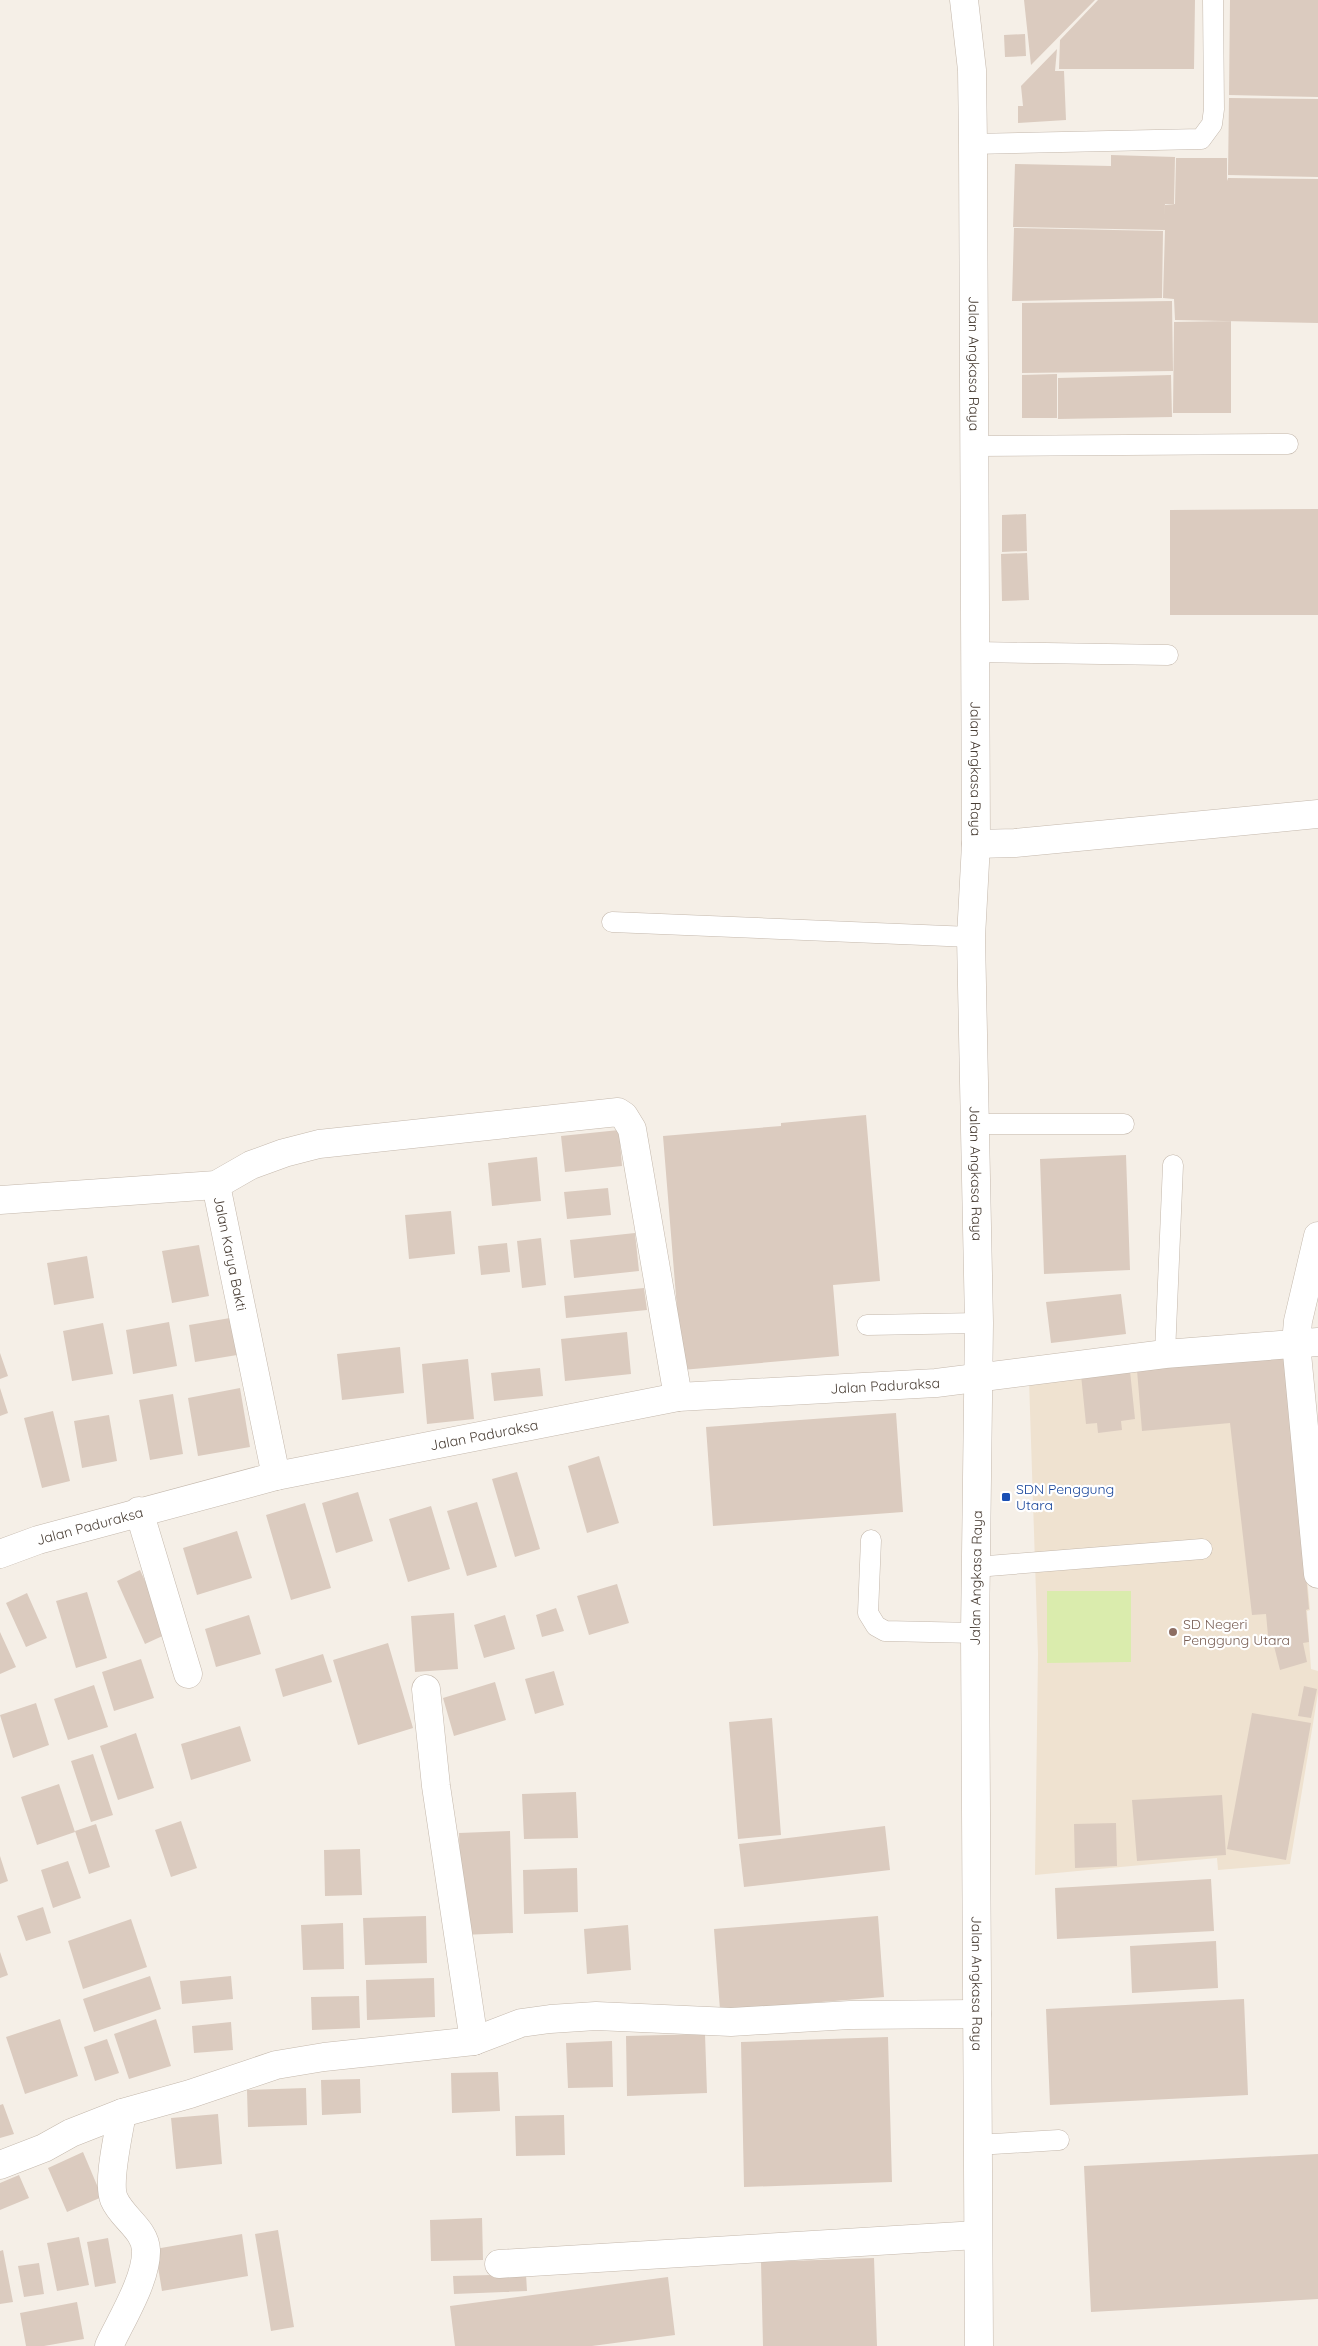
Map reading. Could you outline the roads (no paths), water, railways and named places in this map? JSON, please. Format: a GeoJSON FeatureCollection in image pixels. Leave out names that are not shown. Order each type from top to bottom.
{"type":"FeatureCollection","features":[{"type":"Feature","properties":{"kind":"street","name":"Jalan Angkasa Raya"},"geometry":{"type":"LineString","coordinates":[[964,0],[972,70],[973,144],[976,844],[971,937],[979,1323],[975,1633],[979,2346]]}},
{"type":"Feature","properties":{"kind":"street"},"geometry":{"type":"LineString","coordinates":[[976,844],[1016,843],[1318,814]]}},
{"type":"Feature","properties":{"kind":"street"},"geometry":{"type":"LineString","coordinates":[[216,1185],[251,1165],[284,1153],[319,1144],[618,1112],[624,1116],[632,1129],[678,1397]]}},
{"type":"Feature","properties":{"kind":"street","name":"Jalan Karya Bakti"},"geometry":{"type":"LineString","coordinates":[[0,1200],[216,1185],[276,1476]]}},
{"type":"Feature","properties":{"kind":"street"},"geometry":{"type":"LineString","coordinates":[[1318,1236],[1298,1322],[1307,1342],[1318,1574]]}},
{"type":"Feature","properties":{"kind":"street","name":"Jalan Paduraksa"},"geometry":{"type":"LineString","coordinates":[[0,1554],[38,1540],[139,1511],[276,1476],[678,1397],[936,1383],[1165,1354],[1307,1342]]}},
{"type":"Feature","properties":{"kind":"street"},"geometry":{"type":"LineString","coordinates":[[139,1511],[188,1674]]}},
{"type":"Feature","properties":{"kind":"street"},"geometry":{"type":"LineString","coordinates":[[426,1689],[436,1786],[474,2041]]}},
{"type":"Feature","properties":{"kind":"street"},"geometry":{"type":"LineString","coordinates":[[0,2165],[44,2148],[71,2133],[122,2112],[190,2094],[276,2065],[324,2057],[474,2041],[521,2023],[596,2016],[731,2022],[850,2015],[977,2014]]}},
{"type":"Feature","properties":{"kind":"street"},"geometry":{"type":"LineString","coordinates":[[109,2346],[143,2270],[146,2249],[140,2233],[120,2211],[113,2197],[113,2172],[122,2112]]}},
{"type":"Feature","properties":{"kind":"street"},"geometry":{"type":"LineString","coordinates":[[498,2264],[977,2235]]}},
{"type":"Feature","properties":{"kind":"lane"},"geometry":{"type":"LineString","coordinates":[[973,144],[1201,140],[1212,124],[1214,109],[1213,0]]}},
{"type":"Feature","properties":{"kind":"lane"},"geometry":{"type":"LineString","coordinates":[[974,446],[1288,444]]}},
{"type":"Feature","properties":{"kind":"lane"},"geometry":{"type":"LineString","coordinates":[[976,652],[1168,654]]}},
{"type":"Feature","properties":{"kind":"lane"},"geometry":{"type":"LineString","coordinates":[[612,922],[971,937]]}},
{"type":"Feature","properties":{"kind":"lane"},"geometry":{"type":"LineString","coordinates":[[975,1124],[1124,1124]]}},
{"type":"Feature","properties":{"kind":"lane"},"geometry":{"type":"LineString","coordinates":[[1165,1354],[1173,1166]]}},
{"type":"Feature","properties":{"kind":"lane"},"geometry":{"type":"LineString","coordinates":[[867,1326],[979,1323]]}},
{"type":"Feature","properties":{"kind":"lane"},"geometry":{"type":"LineString","coordinates":[[871,1540],[868,1613],[876,1626],[885,1631],[975,1633]]}},
{"type":"Feature","properties":{"kind":"lane"},"geometry":{"type":"LineString","coordinates":[[976,1567],[1202,1549]]}},
{"type":"Feature","properties":{"kind":"lane"},"geometry":{"type":"LineString","coordinates":[[977,2145],[1059,2140]]}},
{"type":"Feature","properties":{"kind":"place","name":"SDN Penggung Utara"},"geometry":{"type":"Point","coordinates":[1006,1497]}},
{"type":"Feature","properties":{"kind":"place","name":"SD Negeri Penggung Utara"},"geometry":{"type":"Point","coordinates":[1173,1632]}}]}
